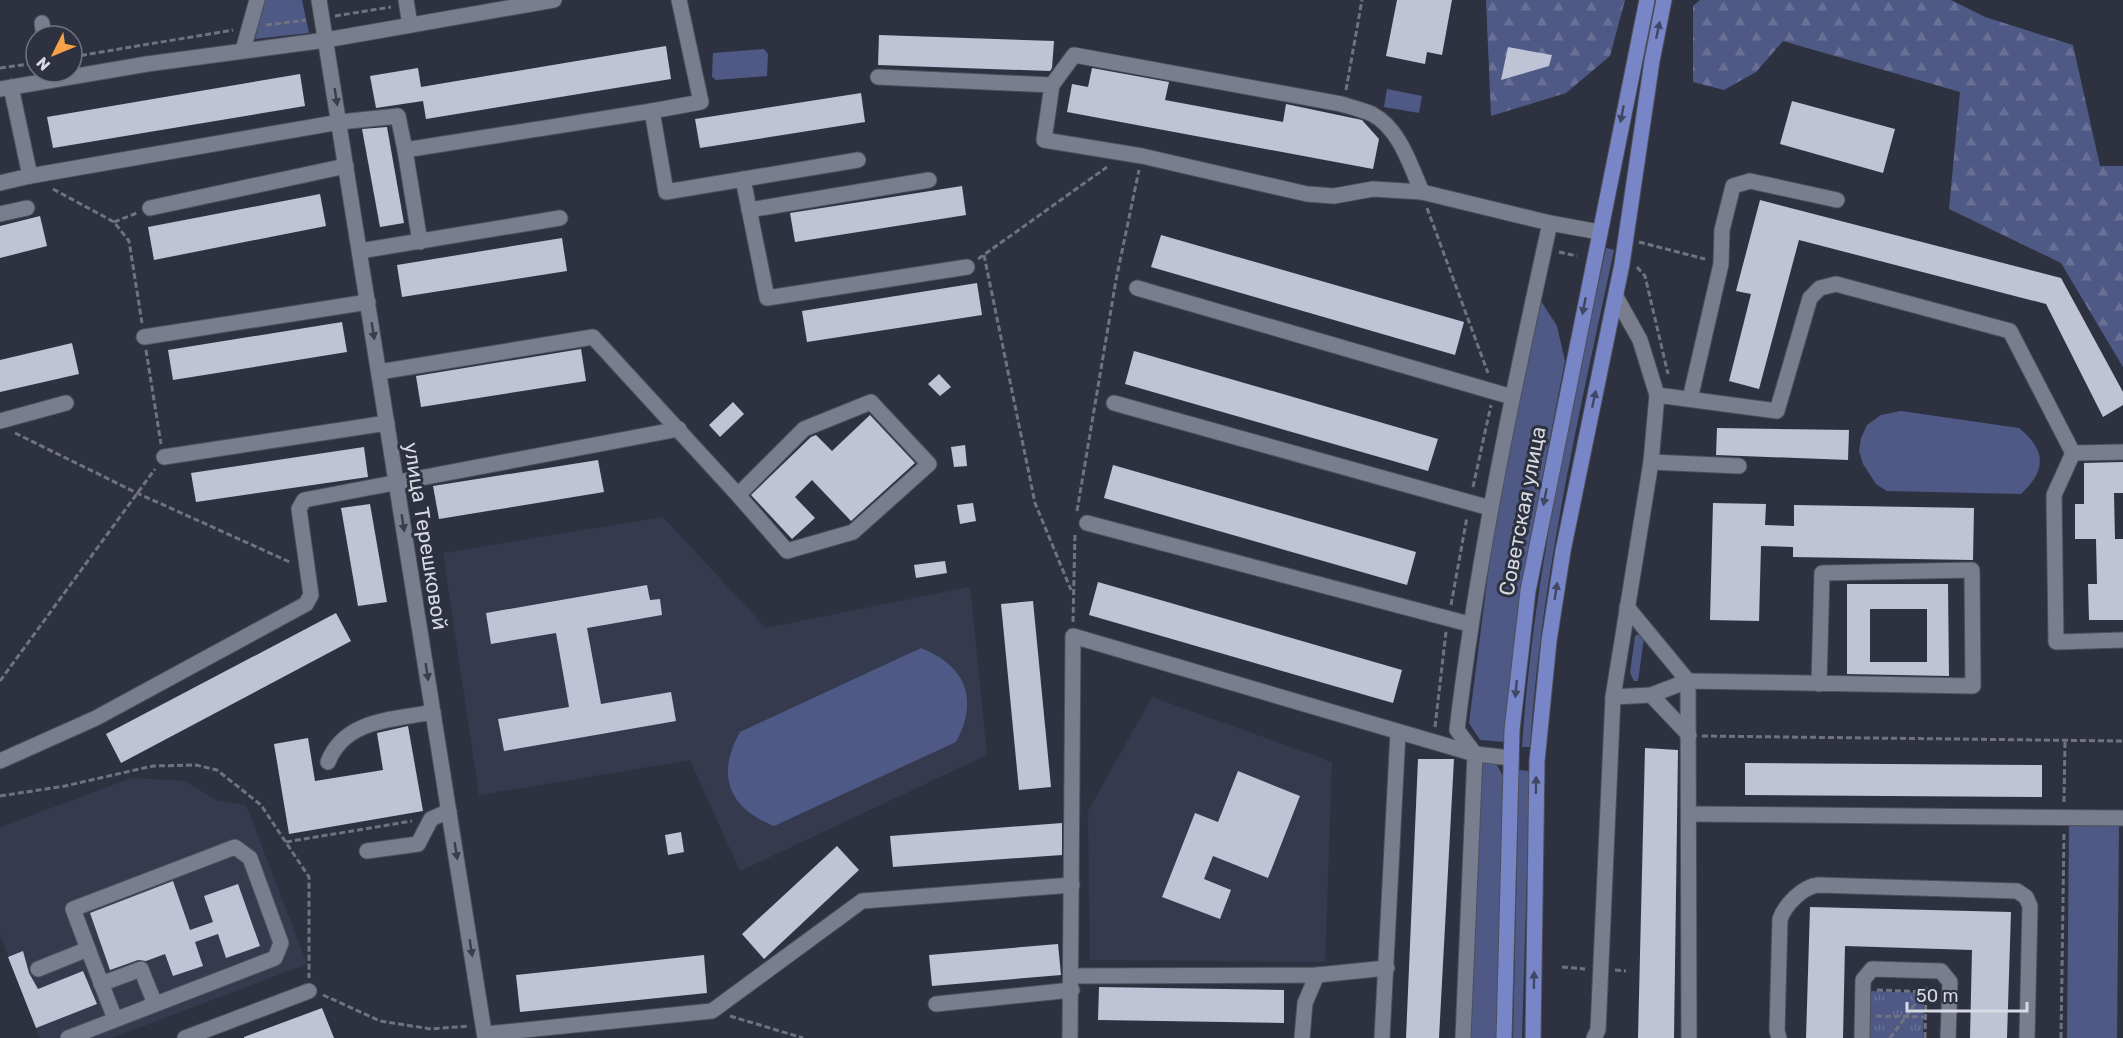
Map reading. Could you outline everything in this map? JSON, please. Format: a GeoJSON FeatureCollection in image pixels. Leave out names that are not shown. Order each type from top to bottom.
{"type":"FeatureCollection","features":[{"type":"Feature","properties":{"kind":"main road","name":"Советская улица"},"geometry":{"type":"LineString","coordinates":[[1504,1038],[1511,758],[1516,681],[1528,591],[1647,0]]}},
{"type":"Feature","properties":{"kind":"main road"},"geometry":{"type":"LineString","coordinates":[[1533,1038],[1537,761],[1544,684],[1563,551],[1616,297],[1652,61],[1664,0]]}},
{"type":"Feature","properties":{"kind":"street"},"geometry":{"type":"LineString","coordinates":[[243,50],[254,26],[257,0]]}},
{"type":"Feature","properties":{"kind":"street","name":"улица Терешковой"},"geometry":{"type":"LineString","coordinates":[[319,0],[484,1032]]}},
{"type":"Feature","properties":{"kind":"street"},"geometry":{"type":"LineString","coordinates":[[84,71],[326,40],[554,0]]}},
{"type":"Feature","properties":{"kind":"street"},"geometry":{"type":"LineString","coordinates":[[405,150],[701,102],[679,0]]}},
{"type":"Feature","properties":{"kind":"street"},"geometry":{"type":"LineString","coordinates":[[406,2],[410,25]]}},
{"type":"Feature","properties":{"kind":"street"},"geometry":{"type":"LineString","coordinates":[[1422,192],[1402,145],[1388,127],[1373,115],[1341,104],[1074,55],[1052,85],[1044,140],[1142,156],[1307,194],[1334,196],[1373,189],[1422,192],[1550,223],[1599,232]]}},
{"type":"Feature","properties":{"kind":"street"},"geometry":{"type":"LineString","coordinates":[[878,77],[1052,85]]}},
{"type":"Feature","properties":{"kind":"street"},"geometry":{"type":"LineString","coordinates":[[24,83],[5,88],[30,176]]}},
{"type":"Feature","properties":{"kind":"street"},"geometry":{"type":"LineString","coordinates":[[651,111],[666,192],[858,160]]}},
{"type":"Feature","properties":{"kind":"street"},"geometry":{"type":"LineString","coordinates":[[0,183],[340,122],[398,116],[420,242]]}},
{"type":"Feature","properties":{"kind":"street"},"geometry":{"type":"LineString","coordinates":[[150,208],[346,166]]}},
{"type":"Feature","properties":{"kind":"street"},"geometry":{"type":"LineString","coordinates":[[743,179],[767,298],[967,267]]}},
{"type":"Feature","properties":{"kind":"street"},"geometry":{"type":"LineString","coordinates":[[749,210],[929,180]]}},
{"type":"Feature","properties":{"kind":"street"},"geometry":{"type":"LineString","coordinates":[[1690,399],[1722,264],[1722,230],[1733,186],[1750,181],[1837,200]]}},
{"type":"Feature","properties":{"kind":"street"},"geometry":{"type":"LineString","coordinates":[[0,214],[27,208]]}},
{"type":"Feature","properties":{"kind":"street"},"geometry":{"type":"LineString","coordinates":[[360,251],[560,218]]}},
{"type":"Feature","properties":{"kind":"street"},"geometry":{"type":"LineString","coordinates":[[1462,1038],[1475,754],[1457,729],[1469,624],[1490,508],[1550,223]]}},
{"type":"Feature","properties":{"kind":"street"},"geometry":{"type":"LineString","coordinates":[[1657,395],[1777,411],[1810,298],[1820,288],[1836,284],[2010,331],[2073,453]]}},
{"type":"Feature","properties":{"kind":"street"},"geometry":{"type":"LineString","coordinates":[[1137,288],[1512,397]]}},
{"type":"Feature","properties":{"kind":"street"},"geometry":{"type":"LineString","coordinates":[[1594,1038],[1598,1030],[1603,970],[1613,697],[1651,462],[1657,395],[1640,340],[1616,297]]}},
{"type":"Feature","properties":{"kind":"street"},"geometry":{"type":"LineString","coordinates":[[144,337],[368,302]]}},
{"type":"Feature","properties":{"kind":"street"},"geometry":{"type":"LineString","coordinates":[[1608,336],[1621,327],[1629,328],[1640,340]]}},
{"type":"Feature","properties":{"kind":"street"},"geometry":{"type":"LineString","coordinates":[[379,372],[593,337],[679,429],[787,551],[853,532],[929,464],[871,402],[804,429],[738,495]]}},
{"type":"Feature","properties":{"kind":"street"},"geometry":{"type":"LineString","coordinates":[[5,426],[66,403]]}},
{"type":"Feature","properties":{"kind":"street"},"geometry":{"type":"LineString","coordinates":[[1114,403],[1490,508]]}},
{"type":"Feature","properties":{"kind":"street"},"geometry":{"type":"LineString","coordinates":[[164,458],[387,423]]}},
{"type":"Feature","properties":{"kind":"street"},"geometry":{"type":"LineString","coordinates":[[0,761],[96,718],[306,604],[311,595],[299,509],[304,500],[679,429]]}},
{"type":"Feature","properties":{"kind":"street"},"geometry":{"type":"LineString","coordinates":[[2073,453],[2123,452]]}},
{"type":"Feature","properties":{"kind":"street"},"geometry":{"type":"LineString","coordinates":[[2073,453],[2054,495],[2056,642],[2123,639]]}},
{"type":"Feature","properties":{"kind":"street"},"geometry":{"type":"LineString","coordinates":[[1651,462],[1739,466]]}},
{"type":"Feature","properties":{"kind":"street"},"geometry":{"type":"LineString","coordinates":[[1079,525],[1469,624]]}},
{"type":"Feature","properties":{"kind":"street"},"geometry":{"type":"LineString","coordinates":[[1613,697],[1651,695],[1688,681],[1819,684],[1973,686],[1972,570],[1822,573],[1819,684]]}},
{"type":"Feature","properties":{"kind":"street"},"geometry":{"type":"LineString","coordinates":[[1627,607],[1688,681],[1689,1038]]}},
{"type":"Feature","properties":{"kind":"street"},"geometry":{"type":"LineString","coordinates":[[1070,1038],[1073,636],[1475,754],[1511,758]]}},
{"type":"Feature","properties":{"kind":"street"},"geometry":{"type":"LineString","coordinates":[[1651,695],[1689,735]]}},
{"type":"Feature","properties":{"kind":"street"},"geometry":{"type":"LineString","coordinates":[[328,762],[333,749],[349,732],[364,725],[433,712]]}},
{"type":"Feature","properties":{"kind":"street"},"geometry":{"type":"LineString","coordinates":[[1382,1038],[1398,732]]}},
{"type":"Feature","properties":{"kind":"street"},"geometry":{"type":"LineString","coordinates":[[367,851],[417,843],[431,819],[449,811]]}},
{"type":"Feature","properties":{"kind":"street"},"geometry":{"type":"LineString","coordinates":[[1689,814],[2123,818]]}},
{"type":"Feature","properties":{"kind":"street"},"geometry":{"type":"LineString","coordinates":[[68,1038],[275,958],[281,943],[250,858],[235,847],[73,909],[115,1019]]}},
{"type":"Feature","properties":{"kind":"street"},"geometry":{"type":"LineString","coordinates":[[484,1032],[712,1011],[862,900],[1072,885]]}},
{"type":"Feature","properties":{"kind":"street"},"geometry":{"type":"LineString","coordinates":[[1779,1038],[1777,1031],[1780,919],[1785,910],[1803,891],[1818,885],[2017,891],[2022,893],[2030,906],[2027,1038]]}},
{"type":"Feature","properties":{"kind":"street"},"geometry":{"type":"LineString","coordinates":[[38,969],[88,950]]}},
{"type":"Feature","properties":{"kind":"street"},"geometry":{"type":"LineString","coordinates":[[936,1004],[1072,983],[1317,975],[1387,968]]}},
{"type":"Feature","properties":{"kind":"street"},"geometry":{"type":"LineString","coordinates":[[102,984],[141,969],[154,1004]]}},
{"type":"Feature","properties":{"kind":"street"},"geometry":{"type":"LineString","coordinates":[[1862,1038],[1864,976],[1872,969],[1943,972],[1950,982],[1948,1038]]}},
{"type":"Feature","properties":{"kind":"street"},"geometry":{"type":"LineString","coordinates":[[1302,1038],[1305,1003],[1317,975]]}},
{"type":"Feature","properties":{"kind":"street"},"geometry":{"type":"LineString","coordinates":[[185,1038],[309,991]]}},
{"type":"Feature","properties":{"kind":"path"},"geometry":{"type":"LineString","coordinates":[[1341,104],[1349,80],[1362,0]]}},
{"type":"Feature","properties":{"kind":"path"},"geometry":{"type":"LineString","coordinates":[[334,16],[406,2]]}},
{"type":"Feature","properties":{"kind":"path"},"geometry":{"type":"LineString","coordinates":[[84,55],[254,26],[306,20]]}},
{"type":"Feature","properties":{"kind":"path"},"geometry":{"type":"LineString","coordinates":[[0,68],[24,65]]}},
{"type":"Feature","properties":{"kind":"path"},"geometry":{"type":"LineString","coordinates":[[1071,592],[1035,503],[984,255],[1125,153]]}},
{"type":"Feature","properties":{"kind":"path"},"geometry":{"type":"LineString","coordinates":[[1073,636],[1071,592],[1079,525],[1116,280],[1142,156]]}},
{"type":"Feature","properties":{"kind":"path"},"geometry":{"type":"LineString","coordinates":[[0,681],[164,458],[129,241],[114,222],[30,176]]}},
{"type":"Feature","properties":{"kind":"path"},"geometry":{"type":"LineString","coordinates":[[1422,192],[1494,391],[1448,619],[1437,695],[1435,742]]}},
{"type":"Feature","properties":{"kind":"path"},"geometry":{"type":"LineString","coordinates":[[114,222],[150,208]]}},
{"type":"Feature","properties":{"kind":"path"},"geometry":{"type":"LineString","coordinates":[[1637,250],[1640,231]]}},
{"type":"Feature","properties":{"kind":"path"},"geometry":{"type":"LineString","coordinates":[[1638,242],[1722,264]]}},
{"type":"Feature","properties":{"kind":"path"},"geometry":{"type":"LineString","coordinates":[[1637,259],[1636,267],[1645,276],[1669,375]]}},
{"type":"Feature","properties":{"kind":"path"},"geometry":{"type":"LineString","coordinates":[[5,426],[137,493],[307,569]]}},
{"type":"Feature","properties":{"kind":"path"},"geometry":{"type":"LineString","coordinates":[[1689,735],[2123,741]]}},
{"type":"Feature","properties":{"kind":"path"},"geometry":{"type":"LineString","coordinates":[[2061,1038],[2065,741]]}},
{"type":"Feature","properties":{"kind":"path"},"geometry":{"type":"LineString","coordinates":[[0,796],[65,786],[153,766],[196,765],[217,770],[261,805],[309,877],[309,991],[380,1021],[431,1029],[484,1032]]}},
{"type":"Feature","properties":{"kind":"path"},"geometry":{"type":"LineString","coordinates":[[286,842],[431,819]]}},
{"type":"Feature","properties":{"kind":"path"},"geometry":{"type":"LineString","coordinates":[[1925,1038],[1927,971]]}},
{"type":"Feature","properties":{"kind":"path"},"geometry":{"type":"LineString","coordinates":[[1863,990],[1925,992]]}},
{"type":"Feature","properties":{"kind":"path"},"geometry":{"type":"LineString","coordinates":[[1890,1038],[1925,992]]}},
{"type":"Feature","properties":{"kind":"path"},"geometry":{"type":"LineString","coordinates":[[712,1011],[803,1038]]}},
{"type":"Feature","properties":{"kind":"path"},"geometry":{"type":"LineString","coordinates":[[1862,1016],[1925,1017]]}},
{"type":"Feature","properties":{"kind":"shaded area"},"geometry":{"type":"Polygon","coordinates":[[[663,517],[766,628],[970,587],[987,755],[740,871],[690,760],[479,795],[443,553],[663,517]]]}},
{"type":"Feature","properties":{"kind":"shaded area"},"geometry":{"type":"Polygon","coordinates":[[[1152,697],[1332,762],[1325,962],[1090,960],[1088,811],[1152,697]]]}},
{"type":"Feature","properties":{"kind":"shaded area"},"geometry":{"type":"Polygon","coordinates":[[[132,778],[185,781],[216,800],[246,805],[307,964],[112,1038],[40,1038],[0,935],[0,827],[132,778]]]}},
{"type":"Feature","properties":{"kind":"green space"},"geometry":{"type":"Polygon","coordinates":[[[265,0],[302,0],[309,33],[255,39],[265,0]]]}},
{"type":"Feature","properties":{"kind":"green space"},"geometry":{"type":"Polygon","coordinates":[[[1486,0],[1625,0],[1610,56],[1566,93],[1491,116],[1486,0]]]}},
{"type":"Feature","properties":{"kind":"green space"},"geometry":{"type":"Polygon","coordinates":[[[1700,0],[1951,0],[1985,17],[2073,45],[2100,166],[2123,166],[2123,367],[2061,263],[1949,209],[1960,92],[1783,41],[1756,72],[1724,90],[1693,82],[1693,6],[1700,0]]]}},
{"type":"Feature","properties":{"kind":"green space"},"geometry":{"type":"Polygon","coordinates":[[[764,49],[768,54],[767,76],[716,80],[712,77],[713,53],[764,49]]]}},
{"type":"Feature","properties":{"kind":"green space"},"geometry":{"type":"Polygon","coordinates":[[[1387,89],[1422,96],[1419,113],[1384,107],[1387,89]]]}},
{"type":"Feature","properties":{"kind":"green space"},"geometry":{"type":"Polygon","coordinates":[[[1606,248],[1614,250],[1575,435],[1552,559],[1535,684],[1530,747],[1522,747],[1527,684],[1544,558],[1606,248]]]}},
{"type":"Feature","properties":{"kind":"green space"},"geometry":{"type":"Polygon","coordinates":[[[1541,301],[1557,326],[1565,361],[1524,572],[1505,742],[1480,740],[1469,723],[1496,511],[1541,301]]]}},
{"type":"Feature","properties":{"kind":"green space"},"geometry":{"type":"Polygon","coordinates":[[[1901,411],[2019,428],[2028,436],[2039,453],[2039,469],[2021,494],[1887,491],[1876,484],[1863,464],[1859,451],[1861,438],[1867,425],[1881,415],[1901,411]]]}},
{"type":"Feature","properties":{"kind":"green space"},"geometry":{"type":"Polygon","coordinates":[[[1645,631],[1638,681],[1634,681],[1630,673],[1635,636],[1645,631]]]}},
{"type":"Feature","properties":{"kind":"green space"},"geometry":{"type":"Polygon","coordinates":[[[921,648],[949,664],[958,674],[964,686],[967,712],[956,742],[774,826],[758,819],[737,800],[728,776],[729,762],[740,732],[921,648]]]}},
{"type":"Feature","properties":{"kind":"green space"},"geometry":{"type":"Polygon","coordinates":[[[1479,763],[1496,763],[1504,778],[1498,1038],[1468,1038],[1479,763]]]}},
{"type":"Feature","properties":{"kind":"green space"},"geometry":{"type":"Polygon","coordinates":[[[1519,770],[1530,771],[1522,1038],[1513,1038],[1519,770]]]}},
{"type":"Feature","properties":{"kind":"green space"},"geometry":{"type":"Polygon","coordinates":[[[2069,824],[2119,825],[2117,1038],[2067,1038],[2069,824]]]}},
{"type":"Feature","properties":{"kind":"green space"},"geometry":{"type":"Polygon","coordinates":[[[1871,991],[1924,993],[1923,1038],[1870,1038],[1871,991]]]}},
{"type":"Feature","properties":{"kind":"building"},"geometry":{"type":"Polygon","coordinates":[[[1397,0],[1452,0],[1442,55],[1427,52],[1425,64],[1386,56],[1397,0]]]}},
{"type":"Feature","properties":{"kind":"building"},"geometry":{"type":"Polygon","coordinates":[[[879,35],[1054,41],[1052,68],[1050,71],[878,65],[879,35]]]}},
{"type":"Feature","properties":{"kind":"building"},"geometry":{"type":"Polygon","coordinates":[[[666,46],[671,79],[426,119],[423,101],[376,108],[370,76],[418,68],[421,87],[666,46]]]}},
{"type":"Feature","properties":{"kind":"building"},"geometry":{"type":"Polygon","coordinates":[[[1508,47],[1552,55],[1549,66],[1501,80],[1508,47]]]}},
{"type":"Feature","properties":{"kind":"building"},"geometry":{"type":"Polygon","coordinates":[[[1092,68],[1169,82],[1165,100],[1283,122],[1286,104],[1362,120],[1379,139],[1373,169],[1067,112],[1072,84],[1088,87],[1092,68]]]}},
{"type":"Feature","properties":{"kind":"building"},"geometry":{"type":"Polygon","coordinates":[[[300,74],[305,106],[53,148],[47,117],[300,74]]]}},
{"type":"Feature","properties":{"kind":"building"},"geometry":{"type":"Polygon","coordinates":[[[861,93],[865,122],[700,148],[695,119],[861,93]]]}},
{"type":"Feature","properties":{"kind":"building"},"geometry":{"type":"Polygon","coordinates":[[[1792,101],[1895,129],[1883,173],[1780,144],[1792,101]]]}},
{"type":"Feature","properties":{"kind":"building"},"geometry":{"type":"Polygon","coordinates":[[[387,127],[404,223],[380,227],[362,129],[387,127]]]}},
{"type":"Feature","properties":{"kind":"building"},"geometry":{"type":"Polygon","coordinates":[[[962,186],[966,215],[795,242],[790,213],[962,186]]]}},
{"type":"Feature","properties":{"kind":"building"},"geometry":{"type":"Polygon","coordinates":[[[320,194],[326,226],[154,260],[148,227],[320,194]]]}},
{"type":"Feature","properties":{"kind":"building"},"geometry":{"type":"Polygon","coordinates":[[[1760,200],[2061,278],[2123,392],[2123,405],[2103,417],[2046,304],[1799,240],[1759,389],[1729,381],[1751,294],[1736,291],[1760,200]]]}},
{"type":"Feature","properties":{"kind":"building"},"geometry":{"type":"Polygon","coordinates":[[[40,216],[47,246],[0,258],[0,226],[40,216]]]}},
{"type":"Feature","properties":{"kind":"building"},"geometry":{"type":"Polygon","coordinates":[[[1161,235],[1464,322],[1455,355],[1151,267],[1161,235]]]}},
{"type":"Feature","properties":{"kind":"building"},"geometry":{"type":"Polygon","coordinates":[[[562,238],[567,271],[402,297],[397,265],[562,238]]]}},
{"type":"Feature","properties":{"kind":"building"},"geometry":{"type":"Polygon","coordinates":[[[977,283],[982,315],[807,342],[802,311],[977,283]]]}},
{"type":"Feature","properties":{"kind":"building"},"geometry":{"type":"Polygon","coordinates":[[[342,322],[347,352],[173,380],[168,350],[342,322]]]}},
{"type":"Feature","properties":{"kind":"building"},"geometry":{"type":"Polygon","coordinates":[[[72,343],[79,374],[0,392],[0,360],[72,343]]]}},
{"type":"Feature","properties":{"kind":"building"},"geometry":{"type":"Polygon","coordinates":[[[581,349],[586,381],[421,407],[416,376],[581,349]]]}},
{"type":"Feature","properties":{"kind":"building"},"geometry":{"type":"Polygon","coordinates":[[[1134,351],[1438,439],[1428,471],[1125,384],[1134,351]]]}},
{"type":"Feature","properties":{"kind":"building"},"geometry":{"type":"Polygon","coordinates":[[[939,374],[951,387],[940,396],[928,384],[939,374]]]}},
{"type":"Feature","properties":{"kind":"building"},"geometry":{"type":"Polygon","coordinates":[[[733,402],[744,414],[720,437],[709,425],[733,402]]]}},
{"type":"Feature","properties":{"kind":"building"},"geometry":{"type":"Polygon","coordinates":[[[870,415],[915,463],[851,521],[812,480],[795,497],[815,518],[792,539],[751,495],[811,437],[816,435],[832,451],[870,415]]]}},
{"type":"Feature","properties":{"kind":"building"},"geometry":{"type":"Polygon","coordinates":[[[1717,428],[1849,430],[1848,460],[1716,455],[1717,428]]]}},
{"type":"Feature","properties":{"kind":"building"},"geometry":{"type":"Polygon","coordinates":[[[965,445],[967,466],[954,467],[951,447],[965,445]]]}},
{"type":"Feature","properties":{"kind":"building"},"geometry":{"type":"Polygon","coordinates":[[[364,447],[368,477],[196,502],[191,473],[364,447]]]}},
{"type":"Feature","properties":{"kind":"building"},"geometry":{"type":"Polygon","coordinates":[[[598,460],[604,492],[439,519],[433,486],[598,460]]]}},
{"type":"Feature","properties":{"kind":"building"},"geometry":{"type":"Polygon","coordinates":[[[2123,462],[2123,493],[2114,493],[2115,539],[2123,539],[2123,620],[2089,620],[2088,584],[2097,584],[2096,539],[2075,539],[2075,504],[2084,504],[2084,463],[2123,462]]]}},
{"type":"Feature","properties":{"kind":"building"},"geometry":{"type":"Polygon","coordinates":[[[1113,465],[1416,552],[1407,585],[1104,498],[1113,465]]]}},
{"type":"Feature","properties":{"kind":"building"},"geometry":{"type":"Polygon","coordinates":[[[973,503],[976,521],[960,524],[957,505],[973,503]]]}},
{"type":"Feature","properties":{"kind":"building"},"geometry":{"type":"Polygon","coordinates":[[[1713,503],[1766,504],[1765,525],[1794,526],[1794,505],[1974,508],[1973,560],[1793,557],[1793,547],[1761,546],[1759,621],[1710,620],[1713,503]]]}},
{"type":"Feature","properties":{"kind":"building"},"geometry":{"type":"Polygon","coordinates":[[[370,504],[387,602],[358,606],[341,508],[370,504]]]}},
{"type":"Feature","properties":{"kind":"building"},"geometry":{"type":"Polygon","coordinates":[[[945,561],[947,573],[916,578],[914,565],[945,561]]]}},
{"type":"Feature","properties":{"kind":"building"},"geometry":{"type":"Polygon","coordinates":[[[1098,582],[1402,670],[1393,703],[1089,615],[1098,582]]]}},
{"type":"Feature","properties":{"kind":"building"},"geometry":{"type":"Polygon","coordinates":[[[1847,584],[1948,584],[1949,676],[1847,674],[1847,584]],[[1870,609],[1870,662],[1927,662],[1927,609],[1870,609]]]}},
{"type":"Feature","properties":{"kind":"building"},"geometry":{"type":"Polygon","coordinates":[[[647,585],[650,600],[660,599],[662,615],[587,628],[601,704],[671,692],[676,721],[504,751],[498,719],[569,707],[556,633],[491,644],[486,613],[647,585]]]}},
{"type":"Feature","properties":{"kind":"building"},"geometry":{"type":"Polygon","coordinates":[[[1033,601],[1051,787],[1019,790],[1001,604],[1033,601]]]}},
{"type":"Feature","properties":{"kind":"building"},"geometry":{"type":"Polygon","coordinates":[[[336,613],[351,641],[121,763],[106,734],[336,613]]]}},
{"type":"Feature","properties":{"kind":"building"},"geometry":{"type":"Polygon","coordinates":[[[408,726],[423,811],[289,834],[274,744],[308,738],[315,781],[383,770],[377,733],[408,726]]]}},
{"type":"Feature","properties":{"kind":"building"},"geometry":{"type":"Polygon","coordinates":[[[1645,748],[1678,750],[1674,1038],[1638,1038],[1645,748]]]}},
{"type":"Feature","properties":{"kind":"building"},"geometry":{"type":"Polygon","coordinates":[[[1418,759],[1454,759],[1439,1038],[1406,1038],[1418,759]]]}},
{"type":"Feature","properties":{"kind":"building"},"geometry":{"type":"Polygon","coordinates":[[[1745,763],[2042,765],[2042,797],[1745,795],[1745,763]]]}},
{"type":"Feature","properties":{"kind":"building"},"geometry":{"type":"Polygon","coordinates":[[[1238,771],[1300,796],[1268,878],[1213,856],[1204,879],[1231,890],[1220,919],[1162,897],[1195,813],[1218,822],[1238,771]]]}},
{"type":"Feature","properties":{"kind":"building"},"geometry":{"type":"Polygon","coordinates":[[[1062,823],[1062,855],[893,867],[890,836],[1062,823]]]}},
{"type":"Feature","properties":{"kind":"building"},"geometry":{"type":"Polygon","coordinates":[[[681,832],[684,852],[668,855],[665,835],[681,832]]]}},
{"type":"Feature","properties":{"kind":"building"},"geometry":{"type":"Polygon","coordinates":[[[837,846],[859,870],[764,959],[742,934],[837,846]]]}},
{"type":"Feature","properties":{"kind":"building"},"geometry":{"type":"Polygon","coordinates":[[[173,881],[190,930],[213,922],[204,896],[238,884],[260,946],[226,958],[218,934],[195,942],[203,966],[173,976],[165,954],[110,970],[90,913],[173,881]]]}},
{"type":"Feature","properties":{"kind":"building"},"geometry":{"type":"Polygon","coordinates":[[[1810,907],[2011,912],[2007,1038],[1970,1038],[1972,950],[1845,946],[1843,1038],[1806,1038],[1810,907]]]}},
{"type":"Feature","properties":{"kind":"building"},"geometry":{"type":"Polygon","coordinates":[[[1058,944],[1061,975],[932,986],[929,955],[1058,944]]]}},
{"type":"Feature","properties":{"kind":"building"},"geometry":{"type":"Polygon","coordinates":[[[23,951],[29,973],[38,989],[83,971],[97,1004],[36,1028],[8,957],[23,951]]]}},
{"type":"Feature","properties":{"kind":"building"},"geometry":{"type":"Polygon","coordinates":[[[704,955],[707,993],[520,1012],[516,975],[704,955]]]}},
{"type":"Feature","properties":{"kind":"building"},"geometry":{"type":"Polygon","coordinates":[[[1099,987],[1284,990],[1284,1023],[1098,1020],[1099,987]]]}},
{"type":"Feature","properties":{"kind":"building"},"geometry":{"type":"Polygon","coordinates":[[[322,1008],[334,1038],[244,1038],[244,1037],[322,1008]]]}}]}
